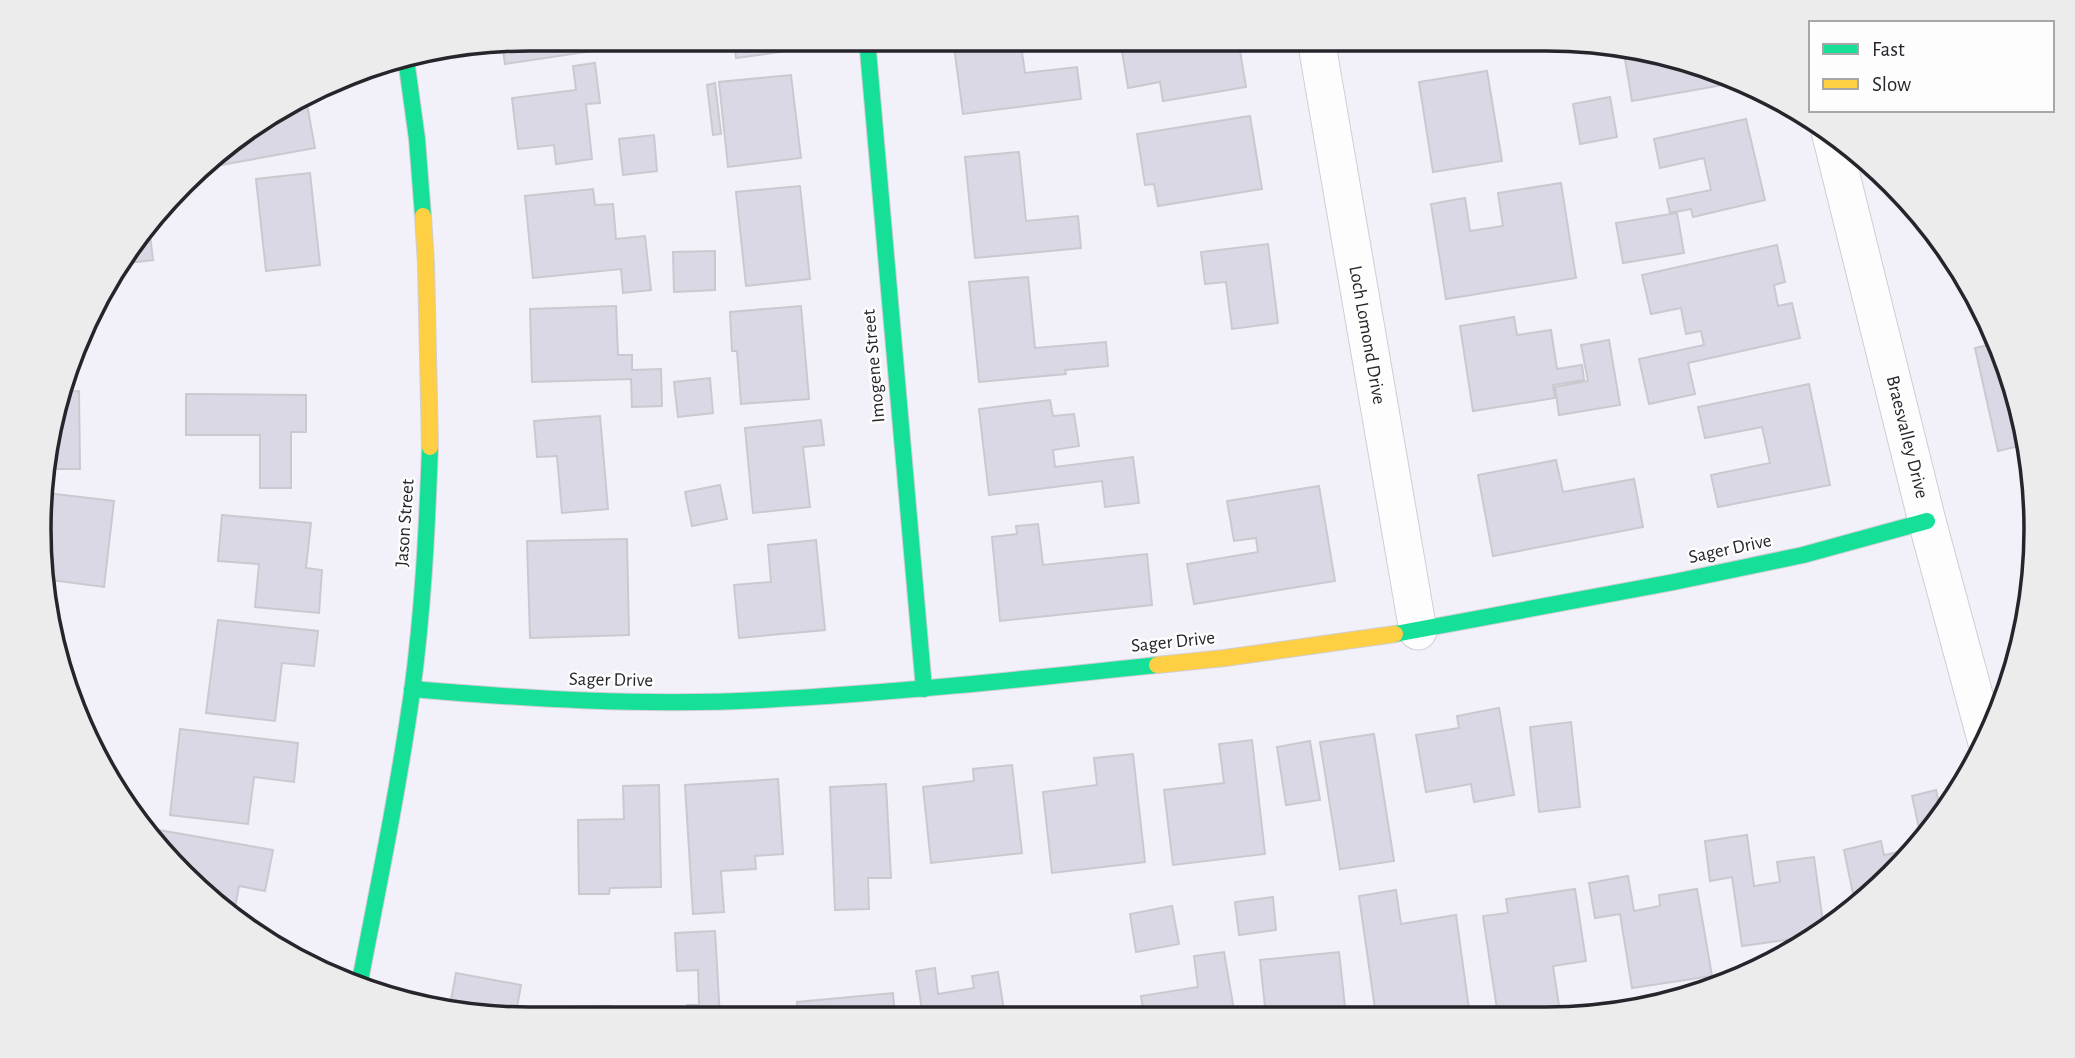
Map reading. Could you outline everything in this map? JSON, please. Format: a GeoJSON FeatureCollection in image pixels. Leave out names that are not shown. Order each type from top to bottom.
{"type":"FeatureCollection","features":[{"type":"Feature","properties":{"kind":"street","name":"Imogene Street"},"geometry":{"type":"LineString","coordinates":[[868,51],[924,689]]}},
{"type":"Feature","properties":{"kind":"street","name":"Loch Lomond Drive"},"geometry":{"type":"LineString","coordinates":[[1318,51],[1418,631]]}},
{"type":"Feature","properties":{"kind":"street","name":"Jason Street"},"geometry":{"type":"LineString","coordinates":[[361,977],[394,807],[412,690],[426,548],[432,432],[426,264],[418,153],[407,67]]}},
{"type":"Feature","properties":{"kind":"street","name":"Braesvalley Drive"},"geometry":{"type":"LineString","coordinates":[[1834,148],[1927,521],[1982,725]]}},
{"type":"Feature","properties":{"kind":"street","name":"Sager Drive"},"geometry":{"type":"LineString","coordinates":[[412,690],[631,702],[758,700],[924,689],[1225,658],[1418,631],[1803,555],[1927,521]]}},
{"type":"Feature","properties":{"kind":"building"},"geometry":{"type":"Polygon","coordinates":[[[593,51],[505,64],[503,52],[593,51]]]}},
{"type":"Feature","properties":{"kind":"building"},"geometry":{"type":"Polygon","coordinates":[[[735,51],[788,51],[736,58],[735,51]]]}},
{"type":"Feature","properties":{"kind":"building"},"geometry":{"type":"Polygon","coordinates":[[[955,51],[1022,51],[1025,73],[1077,67],[1081,99],[963,114],[955,51]]]}},
{"type":"Feature","properties":{"kind":"building"},"geometry":{"type":"Polygon","coordinates":[[[1122,51],[1240,51],[1246,87],[1163,101],[1160,82],[1128,88],[1122,51]]]}},
{"type":"Feature","properties":{"kind":"building"},"geometry":{"type":"Polygon","coordinates":[[[1625,58],[1670,67],[1723,85],[1723,85],[1632,101],[1625,58]]]}},
{"type":"Feature","properties":{"kind":"building"},"geometry":{"type":"Polygon","coordinates":[[[595,63],[600,103],[586,104],[592,159],[556,164],[554,145],[518,149],[512,98],[576,90],[573,66],[595,63]]]}},
{"type":"Feature","properties":{"kind":"building"},"geometry":{"type":"Polygon","coordinates":[[[1487,71],[1502,161],[1433,172],[1419,82],[1487,71]]]}},
{"type":"Feature","properties":{"kind":"building"},"geometry":{"type":"Polygon","coordinates":[[[791,75],[801,158],[728,167],[719,82],[791,75]]]}},
{"type":"Feature","properties":{"kind":"building"},"geometry":{"type":"Polygon","coordinates":[[[715,83],[721,134],[713,135],[707,85],[715,83]]]}},
{"type":"Feature","properties":{"kind":"building"},"geometry":{"type":"Polygon","coordinates":[[[1610,97],[1617,137],[1580,144],[1573,104],[1610,97]]]}},
{"type":"Feature","properties":{"kind":"building"},"geometry":{"type":"Polygon","coordinates":[[[307,105],[315,148],[221,165],[263,131],[307,105]]]}},
{"type":"Feature","properties":{"kind":"building"},"geometry":{"type":"Polygon","coordinates":[[[1250,116],[1262,189],[1158,206],[1154,184],[1145,185],[1137,134],[1250,116]]]}},
{"type":"Feature","properties":{"kind":"building"},"geometry":{"type":"Polygon","coordinates":[[[1746,119],[1765,200],[1693,217],[1691,209],[1670,213],[1667,199],[1711,190],[1704,158],[1660,168],[1654,139],[1746,119]]]}},
{"type":"Feature","properties":{"kind":"building"},"geometry":{"type":"Polygon","coordinates":[[[654,135],[657,171],[623,175],[619,139],[654,135]]]}},
{"type":"Feature","properties":{"kind":"building"},"geometry":{"type":"Polygon","coordinates":[[[1019,152],[1026,221],[1078,216],[1081,248],[975,258],[965,157],[1019,152]]]}},
{"type":"Feature","properties":{"kind":"building"},"geometry":{"type":"Polygon","coordinates":[[[310,173],[320,265],[266,271],[256,179],[310,173]]]}},
{"type":"Feature","properties":{"kind":"building"},"geometry":{"type":"Polygon","coordinates":[[[1561,183],[1576,278],[1446,299],[1431,204],[1465,198],[1470,231],[1503,226],[1498,193],[1561,183]]]}},
{"type":"Feature","properties":{"kind":"building"},"geometry":{"type":"Polygon","coordinates":[[[800,186],[810,279],[746,286],[736,192],[800,186]]]}},
{"type":"Feature","properties":{"kind":"building"},"geometry":{"type":"Polygon","coordinates":[[[593,189],[595,205],[613,204],[616,239],[645,236],[651,290],[623,293],[621,269],[533,278],[525,196],[593,189]]]}},
{"type":"Feature","properties":{"kind":"building"},"geometry":{"type":"Polygon","coordinates":[[[1677,213],[1684,253],[1623,263],[1616,223],[1677,213]]]}},
{"type":"Feature","properties":{"kind":"building"},"geometry":{"type":"Polygon","coordinates":[[[150,238],[153,260],[131,262],[150,238]]]}},
{"type":"Feature","properties":{"kind":"building"},"geometry":{"type":"Polygon","coordinates":[[[1268,244],[1278,323],[1232,329],[1226,282],[1205,284],[1201,252],[1268,244]]]}},
{"type":"Feature","properties":{"kind":"building"},"geometry":{"type":"Polygon","coordinates":[[[1777,245],[1785,282],[1774,285],[1778,306],[1792,303],[1800,338],[1688,363],[1695,394],[1649,404],[1639,359],[1704,345],[1701,331],[1686,334],[1681,308],[1651,314],[1642,275],[1777,245]]]}},
{"type":"Feature","properties":{"kind":"building"},"geometry":{"type":"Polygon","coordinates":[[[715,251],[715,290],[674,292],[673,252],[715,251]]]}},
{"type":"Feature","properties":{"kind":"building"},"geometry":{"type":"Polygon","coordinates":[[[1028,277],[1035,348],[1106,342],[1108,366],[1065,370],[1066,374],[979,382],[969,282],[1028,277]]]}},
{"type":"Feature","properties":{"kind":"building"},"geometry":{"type":"Polygon","coordinates":[[[616,306],[618,355],[632,355],[632,370],[661,369],[662,406],[632,407],[631,379],[532,382],[530,309],[616,306]]]}},
{"type":"Feature","properties":{"kind":"building"},"geometry":{"type":"Polygon","coordinates":[[[801,306],[809,399],[741,404],[737,351],[732,351],[730,312],[801,306]]]}},
{"type":"Feature","properties":{"kind":"building"},"geometry":{"type":"Polygon","coordinates":[[[1514,317],[1517,335],[1551,330],[1557,369],[1582,365],[1584,380],[1553,385],[1555,398],[1473,411],[1460,326],[1514,317]]]}},
{"type":"Feature","properties":{"kind":"building"},"geometry":{"type":"Polygon","coordinates":[[[1609,340],[1620,405],[1559,415],[1555,387],[1588,381],[1581,345],[1609,340]]]}},
{"type":"Feature","properties":{"kind":"building"},"geometry":{"type":"Polygon","coordinates":[[[1988,346],[2008,405],[2017,446],[1998,451],[1975,348],[1988,346]]]}},
{"type":"Feature","properties":{"kind":"building"},"geometry":{"type":"Polygon","coordinates":[[[710,378],[713,413],[678,417],[674,382],[710,378]]]}},
{"type":"Feature","properties":{"kind":"building"},"geometry":{"type":"Polygon","coordinates":[[[1809,384],[1830,485],[1718,507],[1711,475],[1770,463],[1762,427],[1705,438],[1698,407],[1809,384]]]}},
{"type":"Feature","properties":{"kind":"building"},"geometry":{"type":"Polygon","coordinates":[[[71,391],[79,391],[80,469],[55,469],[60,436],[71,391]]]}},
{"type":"Feature","properties":{"kind":"building"},"geometry":{"type":"Polygon","coordinates":[[[186,394],[306,395],[306,432],[291,432],[291,488],[260,488],[260,435],[186,435],[186,394]]]}},
{"type":"Feature","properties":{"kind":"building"},"geometry":{"type":"Polygon","coordinates":[[[1050,400],[1053,416],[1074,414],[1079,446],[1053,450],[1055,467],[1133,457],[1139,503],[1105,507],[1102,481],[989,495],[979,409],[1050,400]]]}},
{"type":"Feature","properties":{"kind":"building"},"geometry":{"type":"Polygon","coordinates":[[[600,416],[608,509],[562,513],[557,456],[537,457],[534,421],[600,416]]]}},
{"type":"Feature","properties":{"kind":"building"},"geometry":{"type":"Polygon","coordinates":[[[821,420],[824,445],[803,447],[810,507],[753,513],[745,428],[821,420]]]}},
{"type":"Feature","properties":{"kind":"building"},"geometry":{"type":"Polygon","coordinates":[[[1556,460],[1563,492],[1634,479],[1643,527],[1493,556],[1478,475],[1556,460]]]}},
{"type":"Feature","properties":{"kind":"building"},"geometry":{"type":"Polygon","coordinates":[[[720,485],[727,519],[692,526],[685,492],[720,485]]]}},
{"type":"Feature","properties":{"kind":"building"},"geometry":{"type":"Polygon","coordinates":[[[1319,486],[1335,581],[1194,604],[1187,564],[1258,552],[1256,538],[1234,541],[1227,501],[1319,486]]]}},
{"type":"Feature","properties":{"kind":"building"},"geometry":{"type":"Polygon","coordinates":[[[52,494],[114,501],[104,587],[54,580],[52,494]]]}},
{"type":"Feature","properties":{"kind":"building"},"geometry":{"type":"Polygon","coordinates":[[[222,515],[311,523],[306,568],[322,570],[319,613],[255,607],[259,564],[218,561],[222,515]]]}},
{"type":"Feature","properties":{"kind":"building"},"geometry":{"type":"Polygon","coordinates":[[[1038,524],[1043,565],[1147,554],[1152,605],[1000,621],[992,537],[1017,534],[1016,526],[1038,524]]]}},
{"type":"Feature","properties":{"kind":"building"},"geometry":{"type":"Polygon","coordinates":[[[627,539],[629,635],[530,638],[527,541],[627,539]]]}},
{"type":"Feature","properties":{"kind":"building"},"geometry":{"type":"Polygon","coordinates":[[[816,540],[825,630],[739,638],[734,585],[771,582],[768,545],[816,540]]]}},
{"type":"Feature","properties":{"kind":"building"},"geometry":{"type":"Polygon","coordinates":[[[218,620],[318,631],[314,666],[282,663],[275,721],[206,713],[218,620]]]}},
{"type":"Feature","properties":{"kind":"building"},"geometry":{"type":"Polygon","coordinates":[[[1499,708],[1514,795],[1474,802],[1471,784],[1426,792],[1416,735],[1459,728],[1457,716],[1499,708]]]}},
{"type":"Feature","properties":{"kind":"building"},"geometry":{"type":"Polygon","coordinates":[[[1571,722],[1580,807],[1539,812],[1530,727],[1571,722]]]}},
{"type":"Feature","properties":{"kind":"building"},"geometry":{"type":"Polygon","coordinates":[[[180,729],[298,743],[294,782],[254,777],[248,824],[170,815],[180,729]]]}},
{"type":"Feature","properties":{"kind":"building"},"geometry":{"type":"Polygon","coordinates":[[[1374,734],[1394,861],[1340,869],[1320,742],[1374,734]]]}},
{"type":"Feature","properties":{"kind":"building"},"geometry":{"type":"Polygon","coordinates":[[[1252,740],[1265,854],[1173,865],[1164,790],[1224,783],[1219,744],[1252,740]]]}},
{"type":"Feature","properties":{"kind":"building"},"geometry":{"type":"Polygon","coordinates":[[[1310,741],[1320,800],[1286,805],[1277,747],[1310,741]]]}},
{"type":"Feature","properties":{"kind":"building"},"geometry":{"type":"Polygon","coordinates":[[[1133,754],[1145,862],[1052,873],[1043,792],[1097,785],[1094,758],[1133,754]]]}},
{"type":"Feature","properties":{"kind":"building"},"geometry":{"type":"Polygon","coordinates":[[[1012,765],[1022,853],[931,863],[923,787],[974,781],[973,769],[1012,765]]]}},
{"type":"Feature","properties":{"kind":"building"},"geometry":{"type":"Polygon","coordinates":[[[778,779],[783,854],[755,856],[756,869],[721,871],[724,912],[693,914],[685,785],[778,779]]]}},
{"type":"Feature","properties":{"kind":"building"},"geometry":{"type":"Polygon","coordinates":[[[886,784],[891,878],[868,878],[869,909],[835,910],[830,787],[886,784]]]}},
{"type":"Feature","properties":{"kind":"building"},"geometry":{"type":"Polygon","coordinates":[[[659,785],[661,887],[610,888],[609,894],[579,894],[578,820],[624,819],[623,786],[659,785]]]}},
{"type":"Feature","properties":{"kind":"building"},"geometry":{"type":"Polygon","coordinates":[[[1936,790],[1939,802],[1919,828],[1912,796],[1936,790]]]}},
{"type":"Feature","properties":{"kind":"building"},"geometry":{"type":"Polygon","coordinates":[[[159,831],[273,850],[265,891],[239,886],[235,906],[191,867],[159,831]]]}},
{"type":"Feature","properties":{"kind":"building"},"geometry":{"type":"Polygon","coordinates":[[[1747,835],[1754,886],[1780,882],[1777,862],[1814,857],[1822,919],[1792,939],[1742,946],[1732,877],[1710,881],[1705,841],[1747,835]]]}},
{"type":"Feature","properties":{"kind":"building"},"geometry":{"type":"Polygon","coordinates":[[[1881,841],[1884,855],[1898,852],[1853,895],[1844,850],[1881,841]]]}},
{"type":"Feature","properties":{"kind":"building"},"geometry":{"type":"Polygon","coordinates":[[[1628,876],[1634,911],[1660,906],[1659,895],[1697,889],[1712,976],[1632,988],[1620,914],[1595,918],[1589,883],[1628,876]]]}},
{"type":"Feature","properties":{"kind":"building"},"geometry":{"type":"Polygon","coordinates":[[[1575,889],[1586,961],[1553,966],[1559,1006],[1497,1007],[1483,916],[1508,913],[1506,899],[1575,889]]]}},
{"type":"Feature","properties":{"kind":"building"},"geometry":{"type":"Polygon","coordinates":[[[1396,890],[1401,924],[1456,915],[1469,1007],[1375,1007],[1359,896],[1396,890]]]}},
{"type":"Feature","properties":{"kind":"building"},"geometry":{"type":"Polygon","coordinates":[[[1273,897],[1276,930],[1239,935],[1235,902],[1273,897]]]}},
{"type":"Feature","properties":{"kind":"building"},"geometry":{"type":"Polygon","coordinates":[[[1172,906],[1179,944],[1136,952],[1130,914],[1172,906]]]}},
{"type":"Feature","properties":{"kind":"building"},"geometry":{"type":"Polygon","coordinates":[[[715,931],[719,1007],[687,1007],[699,1005],[698,970],[677,971],[675,933],[715,931]]]}},
{"type":"Feature","properties":{"kind":"building"},"geometry":{"type":"Polygon","coordinates":[[[1224,952],[1233,1007],[1143,1007],[1141,996],[1198,987],[1194,956],[1224,952]]]}},
{"type":"Feature","properties":{"kind":"building"},"geometry":{"type":"Polygon","coordinates":[[[1339,952],[1345,1007],[1265,1007],[1260,960],[1339,952]]]}},
{"type":"Feature","properties":{"kind":"building"},"geometry":{"type":"Polygon","coordinates":[[[935,968],[938,994],[974,988],[972,976],[998,972],[1003,1007],[921,1007],[916,971],[935,968]]]}},
{"type":"Feature","properties":{"kind":"building"},"geometry":{"type":"Polygon","coordinates":[[[456,973],[521,985],[517,1007],[451,1000],[456,973]]]}},
{"type":"Feature","properties":{"kind":"building"},"geometry":{"type":"Polygon","coordinates":[[[893,993],[894,1007],[797,1007],[797,1002],[893,993]]]}},
{"type":"Feature","properties":{"kind":"traffic: fast"},"geometry":{"type":"LineString","coordinates":[[868,51],[924,689]]}},
{"type":"Feature","properties":{"kind":"traffic: fast"},"geometry":{"type":"LineString","coordinates":[[407,67],[417,139],[423,216]]}},
{"type":"Feature","properties":{"kind":"traffic: fast"},"geometry":{"type":"LineString","coordinates":[[361,977],[412,692],[424,570],[430,447]]}},
{"type":"Feature","properties":{"kind":"traffic: fast"},"geometry":{"type":"LineString","coordinates":[[1395,634],[1803,555],[1927,521]]}},
{"type":"Feature","properties":{"kind":"traffic: fast"},"geometry":{"type":"LineString","coordinates":[[412,689],[586,700],[717,702],[910,690],[1157,665]]}},
{"type":"Feature","properties":{"kind":"traffic: slow"},"geometry":{"type":"LineString","coordinates":[[423,216],[430,447]]}},
{"type":"Feature","properties":{"kind":"traffic: slow"},"geometry":{"type":"LineString","coordinates":[[1157,665],[1395,634]]}}]}
